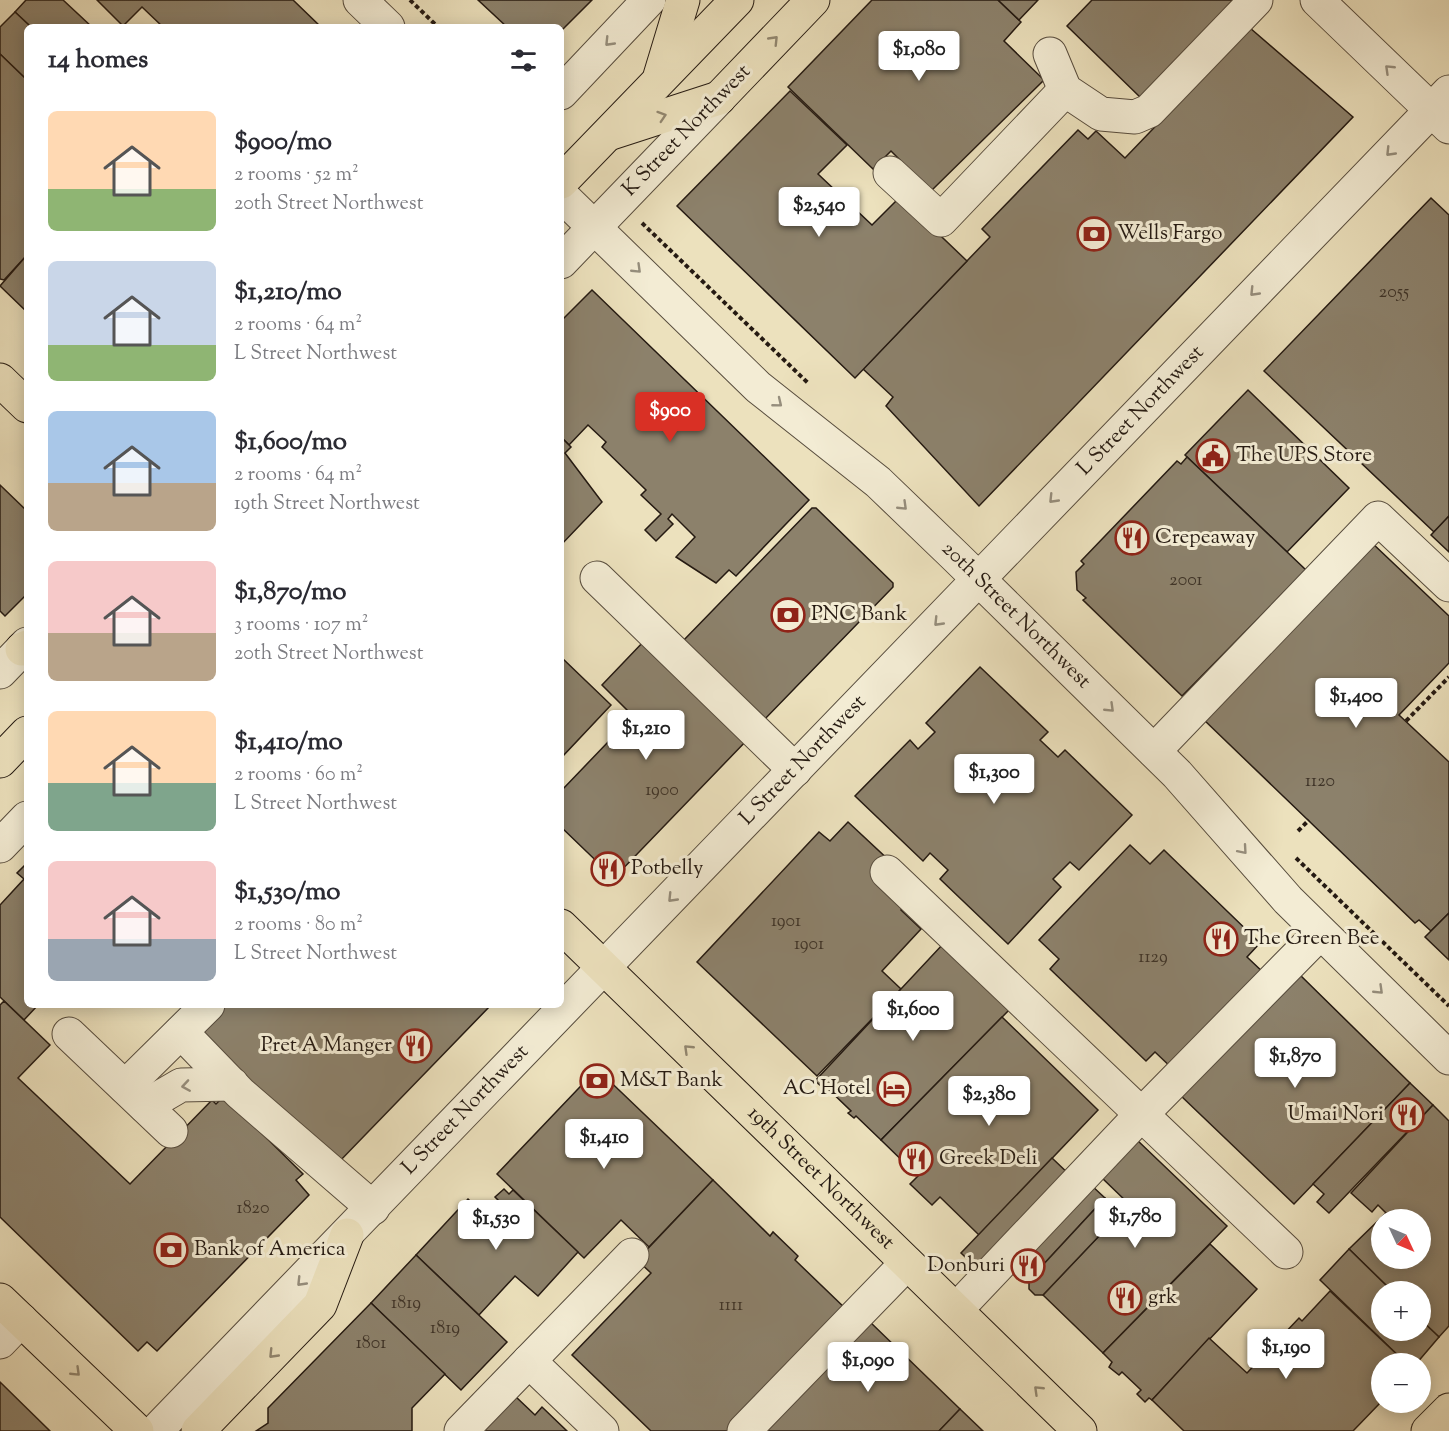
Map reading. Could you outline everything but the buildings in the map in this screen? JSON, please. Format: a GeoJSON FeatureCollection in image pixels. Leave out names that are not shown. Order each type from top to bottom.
{"type":"FeatureCollection","features":[{"type":"Feature","properties":{"kind":"main road"},"geometry":{"type":"LineString","coordinates":[[659,80],[683,0]]}},
{"type":"Feature","properties":{"kind":"main road"},"geometry":{"type":"LineString","coordinates":[[564,179],[737,0]]}},
{"type":"Feature","properties":{"kind":"main road","name":"K Street Northwest"},"geometry":{"type":"LineString","coordinates":[[719,98],[813,0]]}},
{"type":"Feature","properties":{"kind":"main road"},"geometry":{"type":"LineString","coordinates":[[607,134],[719,98]]}},
{"type":"Feature","properties":{"kind":"main road"},"geometry":{"type":"LineString","coordinates":[[0,380],[24,403]]}},
{"type":"Feature","properties":{"kind":"main road"},"geometry":{"type":"LineString","coordinates":[[0,761],[24,736]]}},
{"type":"Feature","properties":{"kind":"main road","name":"19th Street Northwest"},"geometry":{"type":"LineString","coordinates":[[564,929],[1080,1431]]}},
{"type":"Feature","properties":{"kind":"main road"},"geometry":{"type":"LineString","coordinates":[[198,1431],[320,1305],[347,1235]]}},
{"type":"Feature","properties":{"kind":"main road"},"geometry":{"type":"LineString","coordinates":[[7,1320],[137,1431]]}},
{"type":"Feature","properties":{"kind":"street"},"geometry":{"type":"LineString","coordinates":[[360,0],[385,24]]}},
{"type":"Feature","properties":{"kind":"street"},"geometry":{"type":"LineString","coordinates":[[564,90],[649,0]]}},
{"type":"Feature","properties":{"kind":"street"},"geometry":{"type":"LineString","coordinates":[[1050,54],[1065,90],[1101,114],[1135,117],[1149,111],[1256,0]]}},
{"type":"Feature","properties":{"kind":"street"},"geometry":{"type":"LineString","coordinates":[[1317,0],[1443,109]]}},
{"type":"Feature","properties":{"kind":"street"},"geometry":{"type":"LineString","coordinates":[[890,173],[941,220],[1065,90]]}},
{"type":"Feature","properties":{"kind":"street","name":"K Street Northwest"},"geometry":{"type":"LineString","coordinates":[[564,259],[719,98]]}},
{"type":"Feature","properties":{"kind":"street","name":"L Street Northwest"},"geometry":{"type":"LineString","coordinates":[[156,1431],[605,969],[978,579],[1443,109]]}},
{"type":"Feature","properties":{"kind":"street","name":"20th Street Northwest"},"geometry":{"type":"LineString","coordinates":[[564,198],[758,387],[878,482],[978,579],[1154,751],[1320,933],[1449,1058]]}},
{"type":"Feature","properties":{"kind":"street"},"geometry":{"type":"LineString","coordinates":[[1154,751],[1378,518],[1449,585]]}},
{"type":"Feature","properties":{"kind":"street"},"geometry":{"type":"LineString","coordinates":[[597,578],[795,770]]}},
{"type":"Feature","properties":{"kind":"street"},"geometry":{"type":"LineString","coordinates":[[0,672],[24,648]]}},
{"type":"Feature","properties":{"kind":"street"},"geometry":{"type":"LineString","coordinates":[[0,846],[24,821]]}},
{"type":"Feature","properties":{"kind":"street"},"geometry":{"type":"LineString","coordinates":[[887,872],[1140,1116],[1286,1252]]}},
{"type":"Feature","properties":{"kind":"street"},"geometry":{"type":"LineString","coordinates":[[956,1310],[1140,1116],[1320,933]]}},
{"type":"Feature","properties":{"kind":"street"},"geometry":{"type":"LineString","coordinates":[[135,1096],[181,1032],[205,1008]]}},
{"type":"Feature","properties":{"kind":"street"},"geometry":{"type":"LineString","coordinates":[[181,1032],[232,1084],[373,1208]]}},
{"type":"Feature","properties":{"kind":"street"},"geometry":{"type":"LineString","coordinates":[[69,1034],[171,1131]]}},
{"type":"Feature","properties":{"kind":"street"},"geometry":{"type":"LineString","coordinates":[[135,1096],[181,1085],[232,1084]]}},
{"type":"Feature","properties":{"kind":"street"},"geometry":{"type":"LineString","coordinates":[[461,1431],[632,1255]]}},
{"type":"Feature","properties":{"kind":"street"},"geometry":{"type":"LineString","coordinates":[[744,1431],[907,1263]]}},
{"type":"Feature","properties":{"kind":"street"},"geometry":{"type":"LineString","coordinates":[[529,1361],[602,1431]]}},
{"type":"Feature","properties":{"kind":"path"},"geometry":{"type":"LineString","coordinates":[[410,0],[435,24]]}},
{"type":"Feature","properties":{"kind":"path"},"geometry":{"type":"LineString","coordinates":[[1406,721],[1449,677]]}},
{"type":"Feature","properties":{"kind":"path"},"geometry":{"type":"LineString","coordinates":[[1298,831],[1309,820]]}},
{"type":"Feature","properties":{"kind":"path"},"geometry":{"type":"LineString","coordinates":[[1372,932],[1449,1006]]}},
{"type":"Feature","properties":{"kind":"place","name":"Wells Fargo"},"geometry":{"type":"Point","coordinates":[1094,234]}},
{"type":"Feature","properties":{"kind":"place","name":"The UPS Store"},"geometry":{"type":"Point","coordinates":[1213,456]}},
{"type":"Feature","properties":{"kind":"place","name":"Crepeaway"},"geometry":{"type":"Point","coordinates":[1132,538]}},
{"type":"Feature","properties":{"kind":"place","name":"PNC Bank"},"geometry":{"type":"Point","coordinates":[788,615]}},
{"type":"Feature","properties":{"kind":"place","name":"Potbelly"},"geometry":{"type":"Point","coordinates":[608,869]}},
{"type":"Feature","properties":{"kind":"place","name":"The Green Bee"},"geometry":{"type":"Point","coordinates":[1221,939]}},
{"type":"Feature","properties":{"kind":"place","name":"Pret A Manger"},"geometry":{"type":"Point","coordinates":[415,1046]}},
{"type":"Feature","properties":{"kind":"place","name":"M&T Bank"},"geometry":{"type":"Point","coordinates":[597,1081]}},
{"type":"Feature","properties":{"kind":"place","name":"AC Hotel"},"geometry":{"type":"Point","coordinates":[894,1089]}},
{"type":"Feature","properties":{"kind":"place","name":"Umai Nori"},"geometry":{"type":"Point","coordinates":[1407,1115]}},
{"type":"Feature","properties":{"kind":"place","name":"Greek Deli"},"geometry":{"type":"Point","coordinates":[916,1159]}},
{"type":"Feature","properties":{"kind":"place","name":"Bank of America"},"geometry":{"type":"Point","coordinates":[171,1250]}},
{"type":"Feature","properties":{"kind":"place","name":"Donburi"},"geometry":{"type":"Point","coordinates":[1028,1266]}},
{"type":"Feature","properties":{"kind":"place","name":"grk"},"geometry":{"type":"Point","coordinates":[1125,1298]}}]}
